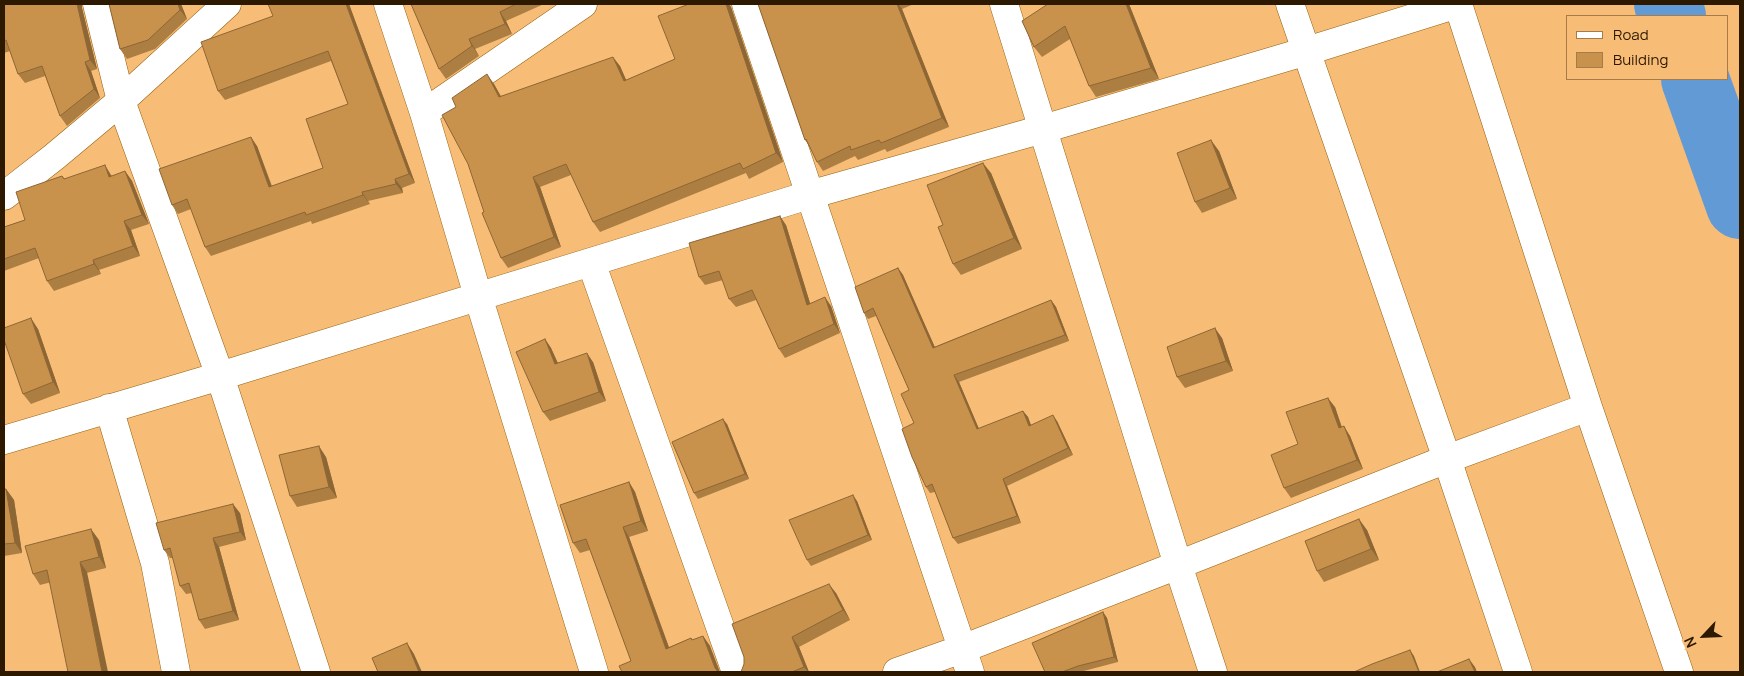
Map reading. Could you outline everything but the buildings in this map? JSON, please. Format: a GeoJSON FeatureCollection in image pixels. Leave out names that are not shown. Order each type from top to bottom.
{"type":"FeatureCollection","features":[{"type":"Feature","properties":{"kind":"street"},"geometry":{"type":"LineString","coordinates":[[97,4],[121,101],[220,376],[316,672]]}},
{"type":"Feature","properties":{"kind":"street"},"geometry":{"type":"LineString","coordinates":[[4,196],[121,101],[227,4]]}},
{"type":"Feature","properties":{"kind":"street"},"geometry":{"type":"LineString","coordinates":[[388,4],[424,113],[478,296],[594,672]]}},
{"type":"Feature","properties":{"kind":"street"},"geometry":{"type":"LineString","coordinates":[[424,113],[583,4]]}},
{"type":"Feature","properties":{"kind":"street"},"geometry":{"type":"LineString","coordinates":[[746,4],[966,660]]}},
{"type":"Feature","properties":{"kind":"street"},"geometry":{"type":"LineString","coordinates":[[1004,4],[1213,672]]}},
{"type":"Feature","properties":{"kind":"street"},"geometry":{"type":"LineString","coordinates":[[1290,4],[1447,459],[1518,672]]}},
{"type":"Feature","properties":{"kind":"street"},"geometry":{"type":"LineString","coordinates":[[4,440],[220,376],[809,195],[1043,129],[1458,4],[1588,407],[1679,672]]}},
{"type":"Feature","properties":{"kind":"street"},"geometry":{"type":"LineString","coordinates":[[591,262],[736,672]]}},
{"type":"Feature","properties":{"kind":"street"},"geometry":{"type":"LineString","coordinates":[[897,672],[966,660],[1178,565],[1447,459],[1588,407]]}},
{"type":"Feature","properties":{"kind":"street"},"geometry":{"type":"LineString","coordinates":[[109,408],[154,563],[176,672]]}},
{"type":"Feature","properties":{"kind":"waterway"},"geometry":{"type":"LineString","coordinates":[[1668,4],[1672,15]]}},
{"type":"Feature","properties":{"kind":"waterway"},"geometry":{"type":"LineString","coordinates":[[1695,80],[1740,205]]}}]}
